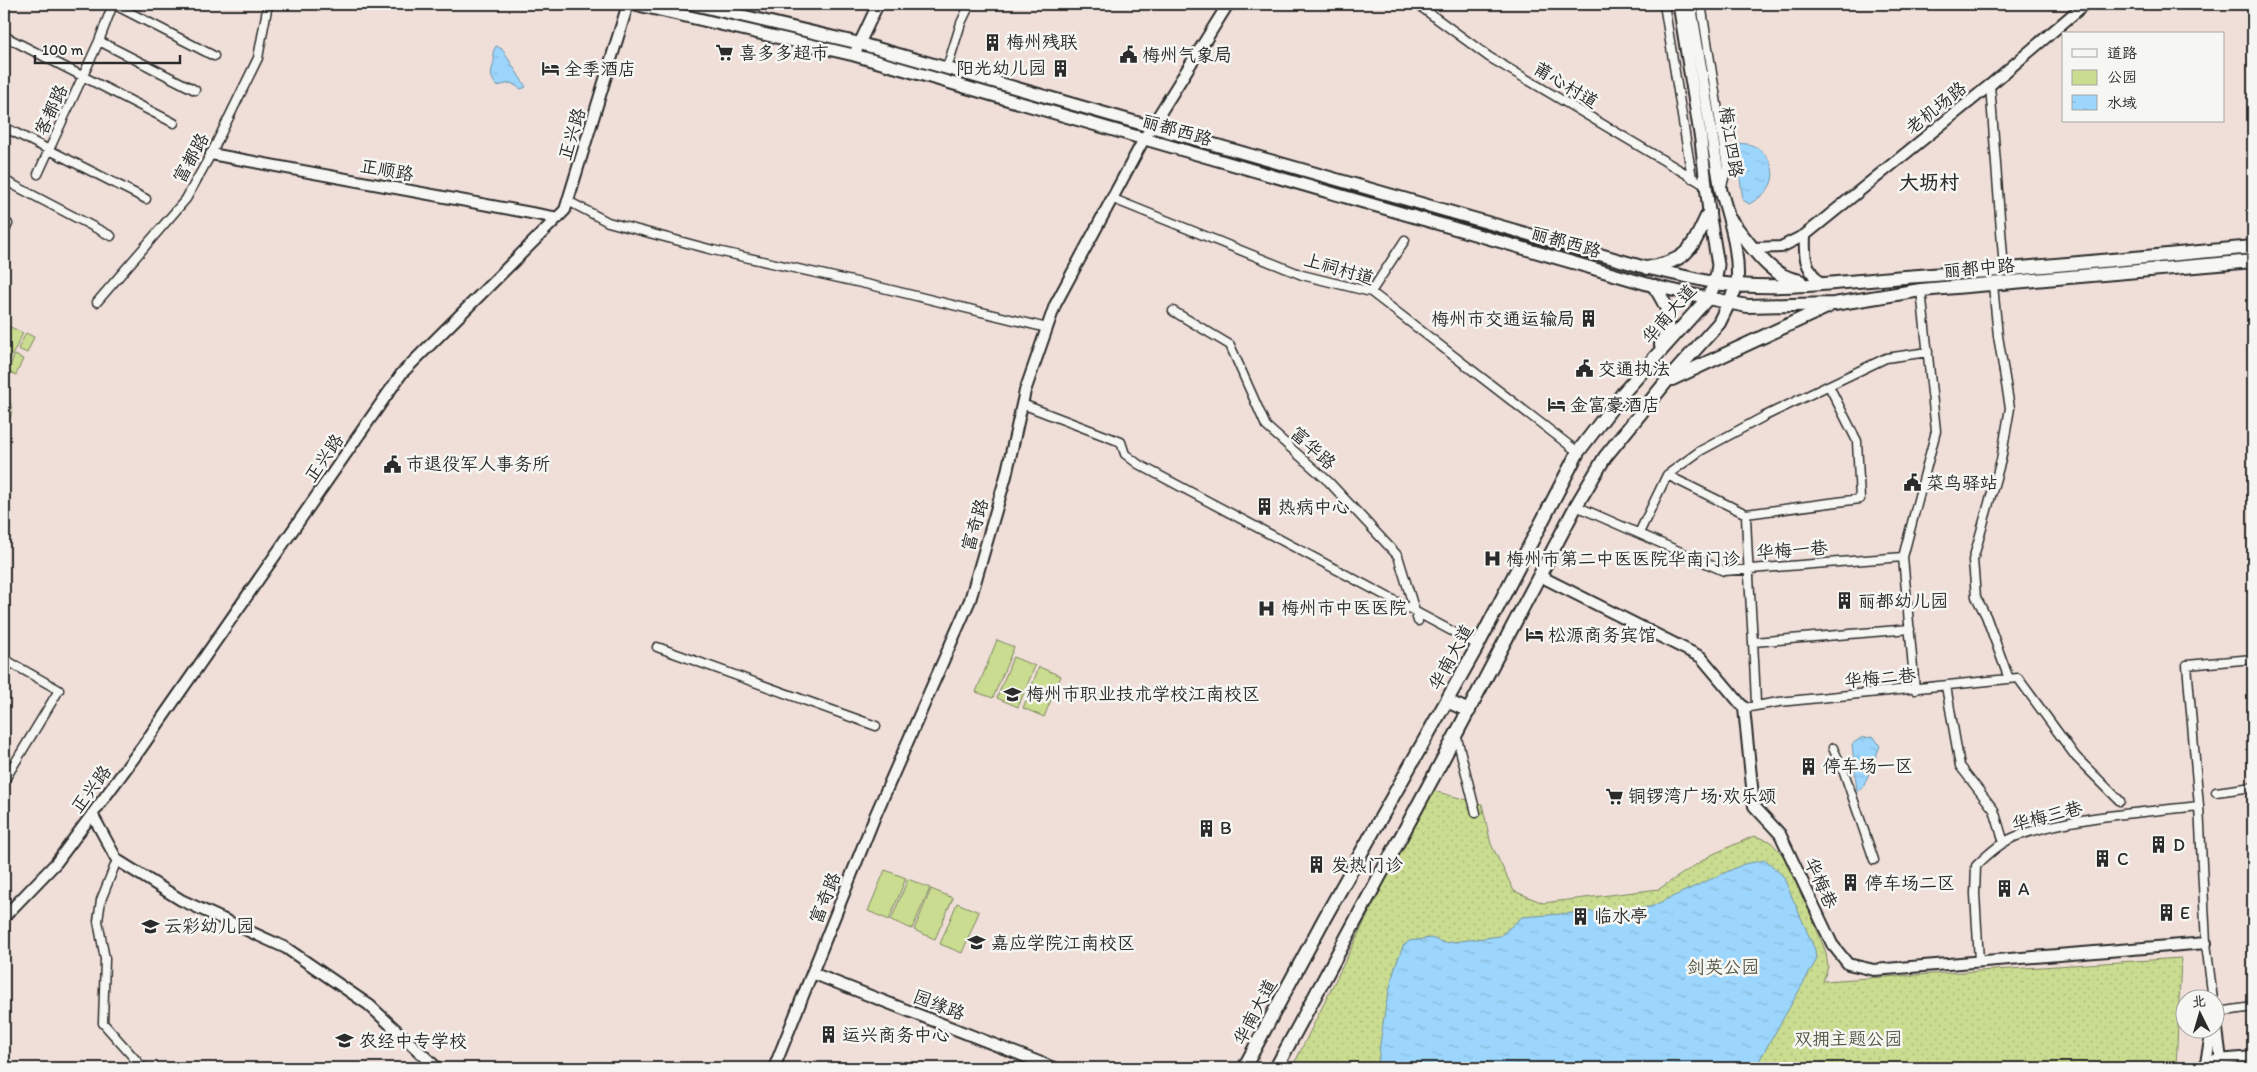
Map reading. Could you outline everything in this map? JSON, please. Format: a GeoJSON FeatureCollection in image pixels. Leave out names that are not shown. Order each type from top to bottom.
{"type":"FeatureCollection","features":[{"type":"Feature","properties":{"kind":"main road","name":"丽都西路"},"geometry":{"type":"LineString","coordinates":[[634,4],[854,55],[1654,286],[1708,298]]}},
{"type":"Feature","properties":{"kind":"main road","name":"丽都西路"},"geometry":{"type":"LineString","coordinates":[[692,4],[858,42],[1647,268],[1715,283]]}},
{"type":"Feature","properties":{"kind":"main road","name":"梅江四路"},"geometry":{"type":"LineString","coordinates":[[1679,4],[1701,140],[1705,184],[1718,265],[1715,283]]}},
{"type":"Feature","properties":{"kind":"main road","name":"梅江四路"},"geometry":{"type":"LineString","coordinates":[[1690,4],[1721,191],[1730,220],[1738,270],[1736,286]]}},
{"type":"Feature","properties":{"kind":"main road"},"geometry":{"type":"LineString","coordinates":[[1647,268],[1669,264],[1680,259],[1694,243],[1709,212]]}},
{"type":"Feature","properties":{"kind":"main road"},"geometry":{"type":"LineString","coordinates":[[1730,220],[1767,266],[1780,276],[1820,284]]}},
{"type":"Feature","properties":{"kind":"main road","name":"丽都中路"},"geometry":{"type":"LineString","coordinates":[[1715,283],[1757,287],[1820,284],[2004,270],[2253,247]]}},
{"type":"Feature","properties":{"kind":"main road","name":"丽都中路"},"geometry":{"type":"LineString","coordinates":[[1708,298],[1747,306],[1834,304],[1921,290],[2253,261]]}},
{"type":"Feature","properties":{"kind":"main road","name":"华南大道"},"geometry":{"type":"LineString","coordinates":[[1244,1068],[1324,918],[1478,645],[1578,452],[1623,393],[1708,298],[1715,283]]}},
{"type":"Feature","properties":{"kind":"main road"},"geometry":{"type":"LineString","coordinates":[[1654,286],[1668,310],[1666,332],[1654,358]]}},
{"type":"Feature","properties":{"kind":"main road"},"geometry":{"type":"LineString","coordinates":[[1276,1068],[1456,734],[1576,506],[1605,457],[1666,382],[1719,322],[1736,286]]}},
{"type":"Feature","properties":{"kind":"main road"},"geometry":{"type":"LineString","coordinates":[[1666,382],[1744,344],[1834,304]]}},
{"type":"Feature","properties":{"kind":"main road"},"geometry":{"type":"LineString","coordinates":[[1446,701],[1468,711]]}},
{"type":"Feature","properties":{"kind":"street","name":"客都路"},"geometry":{"type":"LineString","coordinates":[[38,174],[99,41],[113,4]]}},
{"type":"Feature","properties":{"kind":"street"},"geometry":{"type":"LineString","coordinates":[[113,4],[214,56]]}},
{"type":"Feature","properties":{"kind":"street","name":"富都路"},"geometry":{"type":"LineString","coordinates":[[97,302],[186,199],[211,154],[258,58],[268,4]]}},
{"type":"Feature","properties":{"kind":"street","name":"正兴路"},"geometry":{"type":"LineString","coordinates":[[4,917],[56,863],[142,747],[402,373],[565,210],[628,4]]}},
{"type":"Feature","properties":{"kind":"street"},"geometry":{"type":"LineString","coordinates":[[854,55],[858,42],[878,4]]}},
{"type":"Feature","properties":{"kind":"street"},"geometry":{"type":"LineString","coordinates":[[947,68],[961,23],[970,4]]}},
{"type":"Feature","properties":{"kind":"street","name":"富奇路"},"geometry":{"type":"LineString","coordinates":[[774,1068],[875,816],[970,600],[1006,476],[1022,404],[1055,305],[1144,139],[1228,4]]}},
{"type":"Feature","properties":{"kind":"street","name":"莆心村道"},"geometry":{"type":"LineString","coordinates":[[1417,4],[1489,57],[1705,184]]}},
{"type":"Feature","properties":{"kind":"street"},"geometry":{"type":"LineString","coordinates":[[1664,4],[1692,178]]}},
{"type":"Feature","properties":{"kind":"street"},"geometry":{"type":"LineString","coordinates":[[1702,4],[1728,167],[1721,191]]}},
{"type":"Feature","properties":{"kind":"street","name":"老机场路"},"geometry":{"type":"LineString","coordinates":[[1753,248],[1781,248],[1805,235],[1990,85],[2085,4]]}},
{"type":"Feature","properties":{"kind":"street"},"geometry":{"type":"LineString","coordinates":[[2250,4],[2253,7]]}},
{"type":"Feature","properties":{"kind":"street"},"geometry":{"type":"LineString","coordinates":[[4,36],[174,123]]}},
{"type":"Feature","properties":{"kind":"street"},"geometry":{"type":"LineString","coordinates":[[99,41],[195,90]]}},
{"type":"Feature","properties":{"kind":"street"},"geometry":{"type":"LineString","coordinates":[[1990,85],[2004,270]]}},
{"type":"Feature","properties":{"kind":"street"},"geometry":{"type":"LineString","coordinates":[[4,127],[146,199]]}},
{"type":"Feature","properties":{"kind":"street","name":"正顺路"},"geometry":{"type":"LineString","coordinates":[[211,154],[558,218]]}},
{"type":"Feature","properties":{"kind":"street"},"geometry":{"type":"LineString","coordinates":[[4,180],[111,236]]}},
{"type":"Feature","properties":{"kind":"street","name":"上祠村道"},"geometry":{"type":"LineString","coordinates":[[1111,198],[1302,275],[1371,292],[1578,452]]}},
{"type":"Feature","properties":{"kind":"street"},"geometry":{"type":"LineString","coordinates":[[568,201],[608,222],[713,250],[879,286],[1047,328]]}},
{"type":"Feature","properties":{"kind":"street"},"geometry":{"type":"LineString","coordinates":[[4,232],[6,223]]}},
{"type":"Feature","properties":{"kind":"street"},"geometry":{"type":"LineString","coordinates":[[1805,235],[1804,251],[1807,266],[1820,284]]}},
{"type":"Feature","properties":{"kind":"street"},"geometry":{"type":"LineString","coordinates":[[1371,292],[1405,240]]}},
{"type":"Feature","properties":{"kind":"street"},"geometry":{"type":"LineString","coordinates":[[1993,285],[1998,336],[2010,408],[2000,460],[1973,560],[1976,597],[1986,616],[2009,679]]}},
{"type":"Feature","properties":{"kind":"street"},"geometry":{"type":"LineString","coordinates":[[1915,690],[1903,557],[1936,431],[1921,290]]}},
{"type":"Feature","properties":{"kind":"street","name":"富华路"},"geometry":{"type":"LineString","coordinates":[[1173,311],[1230,345],[1266,426],[1329,482],[1398,556],[1418,621]]}},
{"type":"Feature","properties":{"kind":"street"},"geometry":{"type":"LineString","coordinates":[[1640,531],[1667,475],[1700,451],[1765,416],[1886,358],[1928,352]]}},
{"type":"Feature","properties":{"kind":"street"},"geometry":{"type":"LineString","coordinates":[[1667,475],[1746,514],[1860,499],[1857,441],[1829,386]]}},
{"type":"Feature","properties":{"kind":"street"},"geometry":{"type":"LineString","coordinates":[[1022,404],[1121,442],[1125,454],[1138,464],[1478,645]]}},
{"type":"Feature","properties":{"kind":"street","name":"华梅一巷"},"geometry":{"type":"LineString","coordinates":[[1576,506],[1724,571],[1903,557]]}},
{"type":"Feature","properties":{"kind":"street"},"geometry":{"type":"LineString","coordinates":[[1746,514],[1756,705]]}},
{"type":"Feature","properties":{"kind":"street"},"geometry":{"type":"LineString","coordinates":[[1540,576],[1701,657],[1744,708]]}},
{"type":"Feature","properties":{"kind":"street"},"geometry":{"type":"LineString","coordinates":[[1754,642],[1910,629]]}},
{"type":"Feature","properties":{"kind":"street"},"geometry":{"type":"LineString","coordinates":[[656,647],[876,726]]}},
{"type":"Feature","properties":{"kind":"street"},"geometry":{"type":"LineString","coordinates":[[4,659],[59,690],[4,781]]}},
{"type":"Feature","properties":{"kind":"street"},"geometry":{"type":"LineString","coordinates":[[2212,990],[2206,943],[2199,806],[2187,666],[2253,659]]}},
{"type":"Feature","properties":{"kind":"street","name":"华梅二巷"},"geometry":{"type":"LineString","coordinates":[[1744,708],[1756,705],[2018,678],[2076,757],[2120,801]]}},
{"type":"Feature","properties":{"kind":"street"},"geometry":{"type":"LineString","coordinates":[[1946,686],[1960,766],[1994,810],[2004,843]]}},
{"type":"Feature","properties":{"kind":"street","name":"华梅巷"},"geometry":{"type":"LineString","coordinates":[[1744,708],[1754,806],[1780,834],[1832,944],[1848,964],[1874,970],[2206,943]]}},
{"type":"Feature","properties":{"kind":"street"},"geometry":{"type":"LineString","coordinates":[[1456,734],[1476,812]]}},
{"type":"Feature","properties":{"kind":"street"},"geometry":{"type":"LineString","coordinates":[[1833,748],[1844,772],[1874,860]]}},
{"type":"Feature","properties":{"kind":"street"},"geometry":{"type":"LineString","coordinates":[[2216,792],[2253,787]]}},
{"type":"Feature","properties":{"kind":"street","name":"华梅三巷"},"geometry":{"type":"LineString","coordinates":[[1979,960],[1975,894],[1976,866],[1992,851],[2018,835],[2068,824],[2199,806]]}},
{"type":"Feature","properties":{"kind":"street"},"geometry":{"type":"LineString","coordinates":[[92,814],[117,860],[181,900],[286,948],[369,1006],[437,1068]]}},
{"type":"Feature","properties":{"kind":"street"},"geometry":{"type":"LineString","coordinates":[[117,860],[101,900],[98,921],[105,959],[103,1023],[143,1068]]}},
{"type":"Feature","properties":{"kind":"street","name":"园缘路"},"geometry":{"type":"LineString","coordinates":[[812,973],[1054,1068]]}},
{"type":"Feature","properties":{"kind":"street"},"geometry":{"type":"LineString","coordinates":[[2224,1012],[2253,1007]]}},
{"type":"Feature","properties":{"kind":"street"},"geometry":{"type":"LineString","coordinates":[[2210,1040],[2206,1065],[2253,1057]]}},
{"type":"Feature","properties":{"kind":"street"},"geometry":{"type":"LineString","coordinates":[[2219,1040],[2220,1064]]}},
{"type":"Feature","properties":{"kind":"green space"},"geometry":{"type":"Polygon","coordinates":[[[4,324],[23,333],[5,370],[4,370],[4,324]]]}},
{"type":"Feature","properties":{"kind":"green space"},"geometry":{"type":"Polygon","coordinates":[[[26,333],[34,337],[27,353],[18,349],[26,333]]]}},
{"type":"Feature","properties":{"kind":"green space"},"geometry":{"type":"Polygon","coordinates":[[[15,355],[23,359],[16,375],[7,371],[15,355]]]}},
{"type":"Feature","properties":{"kind":"green space"},"geometry":{"type":"Polygon","coordinates":[[[4,390],[12,411],[4,433],[4,390]]]}},
{"type":"Feature","properties":{"kind":"green space"},"geometry":{"type":"Polygon","coordinates":[[[997,640],[1014,647],[993,698],[976,692],[997,640]]]}},
{"type":"Feature","properties":{"kind":"green space"},"geometry":{"type":"Polygon","coordinates":[[[1013,657],[1035,666],[1018,707],[997,698],[1013,657]]]}},
{"type":"Feature","properties":{"kind":"green space"},"geometry":{"type":"Polygon","coordinates":[[[1039,667],[1061,676],[1044,717],[1023,708],[1039,667]]]}},
{"type":"Feature","properties":{"kind":"green space","name":"剑英公园"},"geometry":{"type":"Polygon","coordinates":[[[1430,790],[1482,804],[1491,844],[1514,891],[1543,903],[1659,889],[1711,855],[1754,836],[1770,841],[1792,866],[1826,953],[1828,967],[1823,981],[2181,958],[2180,990],[2174,990],[2174,1040],[2177,1040],[2176,1068],[1292,1068],[1430,790]]]}},
{"type":"Feature","properties":{"kind":"green space"},"geometry":{"type":"Polygon","coordinates":[[[885,870],[906,878],[889,920],[868,911],[885,870]]]}},
{"type":"Feature","properties":{"kind":"green space"},"geometry":{"type":"Polygon","coordinates":[[[908,879],[930,888],[912,929],[891,920],[908,879]]]}},
{"type":"Feature","properties":{"kind":"green space"},"geometry":{"type":"Polygon","coordinates":[[[931,889],[953,898],[935,939],[914,930],[931,889]]]}},
{"type":"Feature","properties":{"kind":"green space"},"geometry":{"type":"Polygon","coordinates":[[[957,903],[979,912],[962,953],[940,944],[957,903]]]}},
{"type":"Feature","properties":{"kind":"water"},"geometry":{"type":"Polygon","coordinates":[[[496,46],[502,49],[526,87],[521,89],[511,83],[497,86],[493,81],[491,72],[494,62],[493,52],[496,46]]]}},
{"type":"Feature","properties":{"kind":"water"},"geometry":{"type":"Polygon","coordinates":[[[1735,143],[1749,144],[1759,149],[1767,157],[1772,167],[1773,174],[1770,186],[1762,196],[1749,204],[1743,200],[1735,143]]]}},
{"type":"Feature","properties":{"kind":"water"},"geometry":{"type":"Polygon","coordinates":[[[1874,737],[1880,746],[1863,788],[1857,791],[1852,744],[1861,738],[1874,737]]]}},
{"type":"Feature","properties":{"kind":"water"},"geometry":{"type":"Polygon","coordinates":[[[1766,860],[1783,876],[1815,950],[1816,961],[1755,1068],[1378,1068],[1386,1004],[1395,967],[1403,946],[1409,941],[1431,938],[1445,943],[1500,936],[1522,917],[1650,907],[1744,864],[1766,860]]]}},
{"type":"Feature","properties":{"kind":"place","name":"梅州残联"},"geometry":{"type":"Point","coordinates":[992,42]}},
{"type":"Feature","properties":{"kind":"place","name":"喜多多超市"},"geometry":{"type":"Point","coordinates":[725,53]}},
{"type":"Feature","properties":{"kind":"place","name":"梅州气象局"},"geometry":{"type":"Point","coordinates":[1128,55]}},
{"type":"Feature","properties":{"kind":"place","name":"阳光幼儿园"},"geometry":{"type":"Point","coordinates":[1060,68]}},
{"type":"Feature","properties":{"kind":"place","name":"全季酒店"},"geometry":{"type":"Point","coordinates":[550,69]}},
{"type":"Feature","properties":{"kind":"place","name":"梅州市交通运输局"},"geometry":{"type":"Point","coordinates":[1589,319]}},
{"type":"Feature","properties":{"kind":"place","name":"交通执法"},"geometry":{"type":"Point","coordinates":[1584,369]}},
{"type":"Feature","properties":{"kind":"place","name":"金富豪酒店"},"geometry":{"type":"Point","coordinates":[1556,405]}},
{"type":"Feature","properties":{"kind":"place","name":"市退役军人事务所"},"geometry":{"type":"Point","coordinates":[392,464]}},
{"type":"Feature","properties":{"kind":"place","name":"菜鸟驿站"},"geometry":{"type":"Point","coordinates":[1912,483]}},
{"type":"Feature","properties":{"kind":"place","name":"热病中心"},"geometry":{"type":"Point","coordinates":[1264,507]}},
{"type":"Feature","properties":{"kind":"place","name":"梅州市第二中医医院华南门诊"},"geometry":{"type":"Point","coordinates":[1492,559]}},
{"type":"Feature","properties":{"kind":"place","name":"丽都幼儿园"},"geometry":{"type":"Point","coordinates":[1844,601]}},
{"type":"Feature","properties":{"kind":"place","name":"梅州市中医医院"},"geometry":{"type":"Point","coordinates":[1267,608]}},
{"type":"Feature","properties":{"kind":"place","name":"松源商务宾馆"},"geometry":{"type":"Point","coordinates":[1534,635]}},
{"type":"Feature","properties":{"kind":"place","name":"梅州市职业技术学校江南校区"},"geometry":{"type":"Point","coordinates":[1012,694]}},
{"type":"Feature","properties":{"kind":"place","name":"停车场一区"},"geometry":{"type":"Point","coordinates":[1809,766]}},
{"type":"Feature","properties":{"kind":"place","name":"铜锣湾广场·欢乐颂"},"geometry":{"type":"Point","coordinates":[1614,796]}},
{"type":"Feature","properties":{"kind":"place","name":"B"},"geometry":{"type":"Point","coordinates":[1206,828]}},
{"type":"Feature","properties":{"kind":"place","name":"D"},"geometry":{"type":"Point","coordinates":[2159,845]}},
{"type":"Feature","properties":{"kind":"place","name":"C"},"geometry":{"type":"Point","coordinates":[2103,859]}},
{"type":"Feature","properties":{"kind":"place","name":"发热门诊"},"geometry":{"type":"Point","coordinates":[1317,865]}},
{"type":"Feature","properties":{"kind":"place","name":"停车场二区"},"geometry":{"type":"Point","coordinates":[1851,883]}},
{"type":"Feature","properties":{"kind":"place","name":"A"},"geometry":{"type":"Point","coordinates":[2004,889]}},
{"type":"Feature","properties":{"kind":"place","name":"E"},"geometry":{"type":"Point","coordinates":[2166,913]}},
{"type":"Feature","properties":{"kind":"place","name":"临水亭"},"geometry":{"type":"Point","coordinates":[1580,916]}},
{"type":"Feature","properties":{"kind":"place","name":"云彩幼儿园"},"geometry":{"type":"Point","coordinates":[150,926]}},
{"type":"Feature","properties":{"kind":"place","name":"嘉应学院江南校区"},"geometry":{"type":"Point","coordinates":[977,943]}},
{"type":"Feature","properties":{"kind":"place","name":"运兴商务中心"},"geometry":{"type":"Point","coordinates":[828,1035]}},
{"type":"Feature","properties":{"kind":"place","name":"农经中专学校"},"geometry":{"type":"Point","coordinates":[345,1041]}},
{"type":"Feature","properties":{"kind":"district","name":"大坜村"},"geometry":{"type":"Point","coordinates":[1929,182]}},
{"type":"Feature","properties":{"kind":"park label","name":"双拥主题公园"},"geometry":{"type":"Point","coordinates":[1848,1039]}}]}
